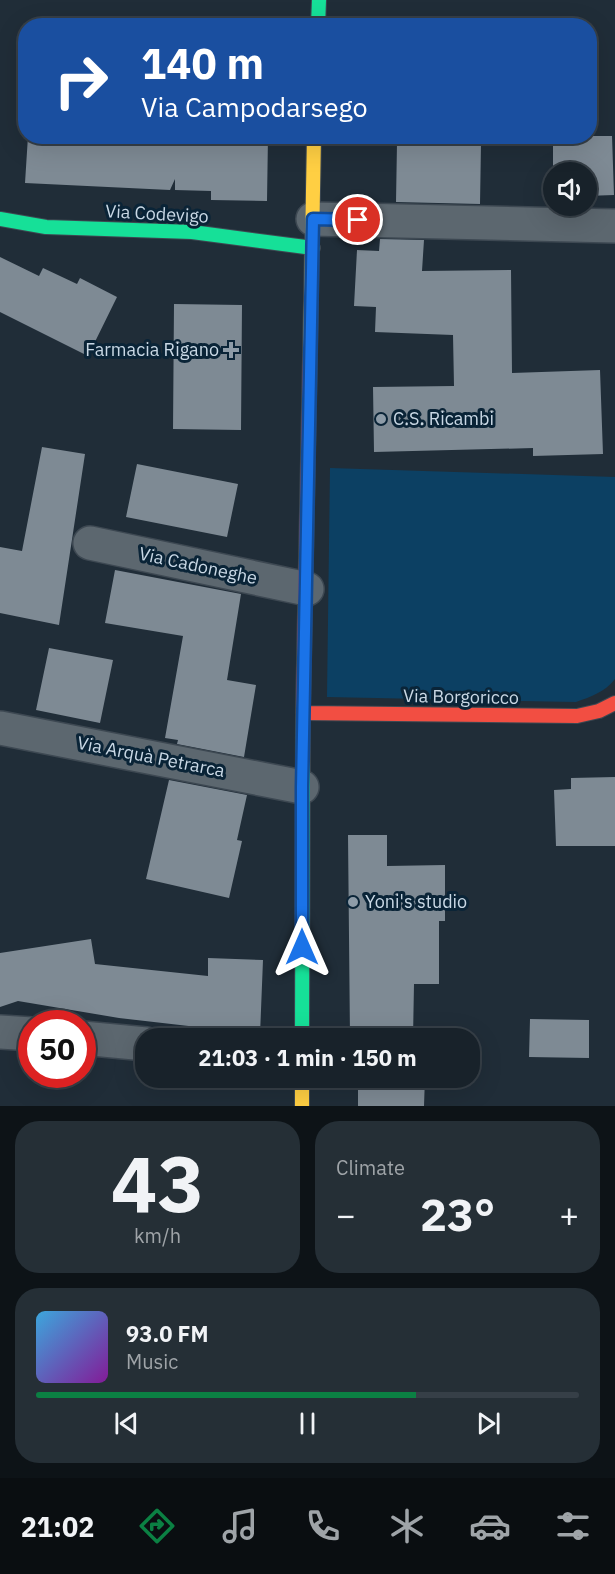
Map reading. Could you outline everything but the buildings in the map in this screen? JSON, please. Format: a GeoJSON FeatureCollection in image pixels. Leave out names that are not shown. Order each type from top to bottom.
{"type":"FeatureCollection","features":[{"type":"Feature","properties":{"kind":"main road"},"geometry":{"type":"LineString","coordinates":[[318,18],[319,0]]}},
{"type":"Feature","properties":{"kind":"main road"},"geometry":{"type":"LineString","coordinates":[[302,1028],[302,787],[314,144]]}},
{"type":"Feature","properties":{"kind":"main road","name":"Via Codevigo"},"geometry":{"type":"LineString","coordinates":[[0,219],[46,227],[313,234]]}},
{"type":"Feature","properties":{"kind":"main road","name":"Via Borgoricco"},"geometry":{"type":"LineString","coordinates":[[305,713],[577,716],[599,711],[615,703]]}},
{"type":"Feature","properties":{"kind":"main road"},"geometry":{"type":"LineString","coordinates":[[302,1088],[302,1106]]}},
{"type":"Feature","properties":{"kind":"street"},"geometry":{"type":"LineString","coordinates":[[313,234],[615,226]]}},
{"type":"Feature","properties":{"kind":"street","name":"Via Cadoneghe"},"geometry":{"type":"LineString","coordinates":[[90,543],[307,589]]}},
{"type":"Feature","properties":{"kind":"street","name":"Via Arquà Petrarca"},"geometry":{"type":"LineString","coordinates":[[0,728],[302,787]]}},
{"type":"Feature","properties":{"kind":"street"},"geometry":{"type":"LineString","coordinates":[[0,1032],[18,1033]]}},
{"type":"Feature","properties":{"kind":"street"},"geometry":{"type":"LineString","coordinates":[[96,1039],[135,1043]]}},
{"type":"Feature","properties":{"kind":"shaded area"},"geometry":{"type":"Polygon","coordinates":[[[330,468],[615,477],[615,679],[602,691],[576,702],[327,697],[330,468]]]}},
{"type":"Feature","properties":{"kind":"traffic: fast"},"geometry":{"type":"LineString","coordinates":[[318,18],[319,0]]}},
{"type":"Feature","properties":{"kind":"traffic: fast"},"geometry":{"type":"LineString","coordinates":[[0,219],[46,227],[192,232],[313,248]]}},
{"type":"Feature","properties":{"kind":"traffic: fast"},"geometry":{"type":"LineString","coordinates":[[302,1028],[303,713]]}},
{"type":"Feature","properties":{"kind":"traffic: slow"},"geometry":{"type":"LineString","coordinates":[[310,356],[314,144]]}},
{"type":"Feature","properties":{"kind":"traffic: slow"},"geometry":{"type":"LineString","coordinates":[[302,1088],[302,1106]]}},
{"type":"Feature","properties":{"kind":"traffic: jam"},"geometry":{"type":"LineString","coordinates":[[303,713],[310,356]]}},
{"type":"Feature","properties":{"kind":"traffic: jam"},"geometry":{"type":"LineString","coordinates":[[305,713],[577,716],[599,711],[615,703]]}},
{"type":"Feature","properties":{"kind":"place","name":"Farmacia Rigano"},"geometry":{"type":"Point","coordinates":[231,350]}},
{"type":"Feature","properties":{"kind":"place","name":"C.S. Ricambi"},"geometry":{"type":"Point","coordinates":[381,419]}},
{"type":"Feature","properties":{"kind":"place","name":"Yoni's studio"},"geometry":{"type":"Point","coordinates":[353,902]}},
{"type":"Feature","properties":{"kind":"route"},"geometry":{"type":"LineString","coordinates":[[302,947],[302,787],[313,219],[358,220]]}}]}
